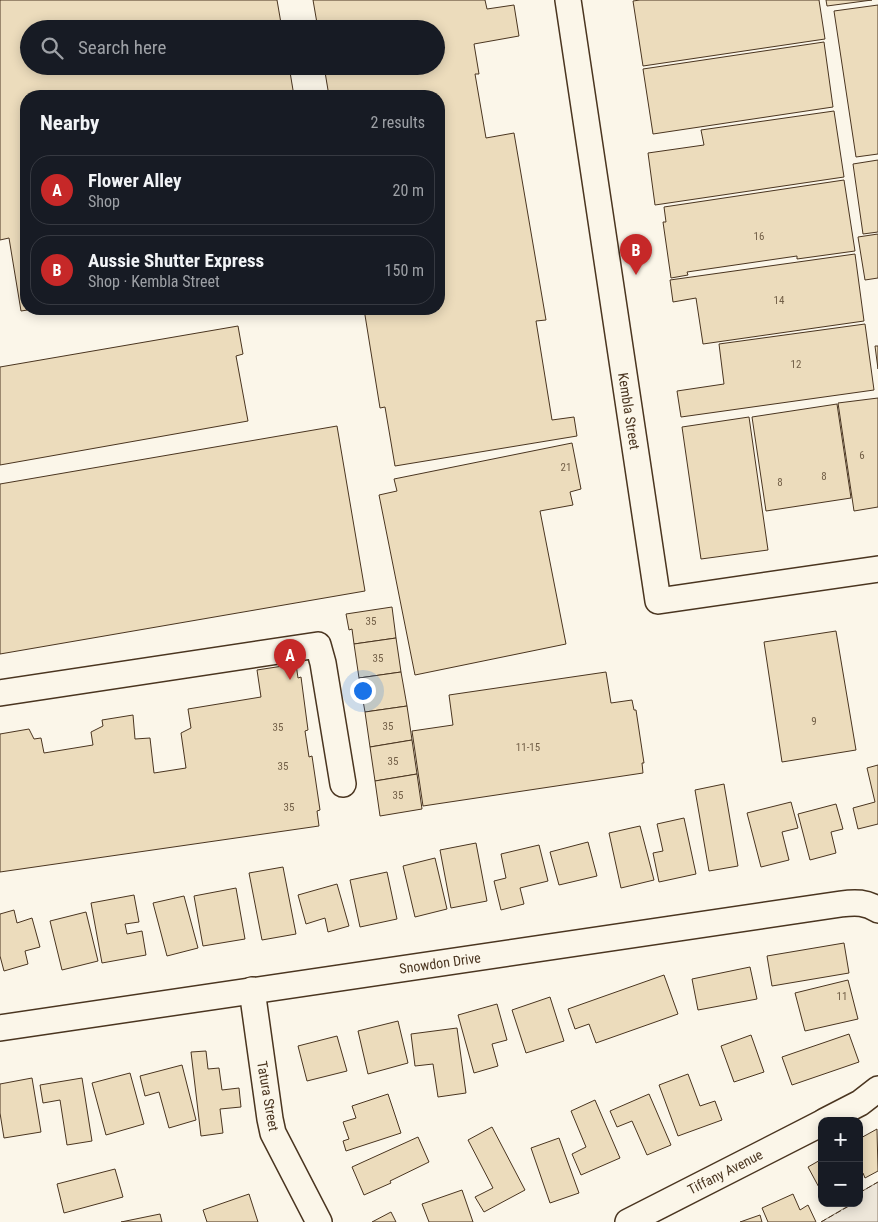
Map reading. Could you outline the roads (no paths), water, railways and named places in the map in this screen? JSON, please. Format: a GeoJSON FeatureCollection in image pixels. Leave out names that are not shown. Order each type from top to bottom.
{"type":"FeatureCollection","features":[{"type":"Feature","properties":{"kind":"street","name":"Kembla Street"},"geometry":{"type":"LineString","coordinates":[[568,0],[658,602],[878,569]]}},
{"type":"Feature","properties":{"kind":"street"},"geometry":{"type":"LineString","coordinates":[[0,693],[318,645],[324,663],[343,784]]}},
{"type":"Feature","properties":{"kind":"street","name":"Snowdon Drive"},"geometry":{"type":"LineString","coordinates":[[0,1028],[847,903],[866,904],[878,910]]}},
{"type":"Feature","properties":{"kind":"street","name":"Tatura Street"},"geometry":{"type":"LineString","coordinates":[[252,990],[273,1133],[319,1222]]}},
{"type":"Feature","properties":{"kind":"street"},"geometry":{"type":"LineString","coordinates":[[833,1117],[872,1097]]}},
{"type":"Feature","properties":{"kind":"street","name":"Tiffany Avenue"},"geometry":{"type":"LineString","coordinates":[[628,1222],[818,1124]]}},
{"type":"Feature","properties":{"kind":"place","name":"Aussie Shutter Express"},"geometry":{"type":"Point","coordinates":[636,275]}},
{"type":"Feature","properties":{"kind":"place","name":"Flower Alley"},"geometry":{"type":"Point","coordinates":[290,680]}}]}
